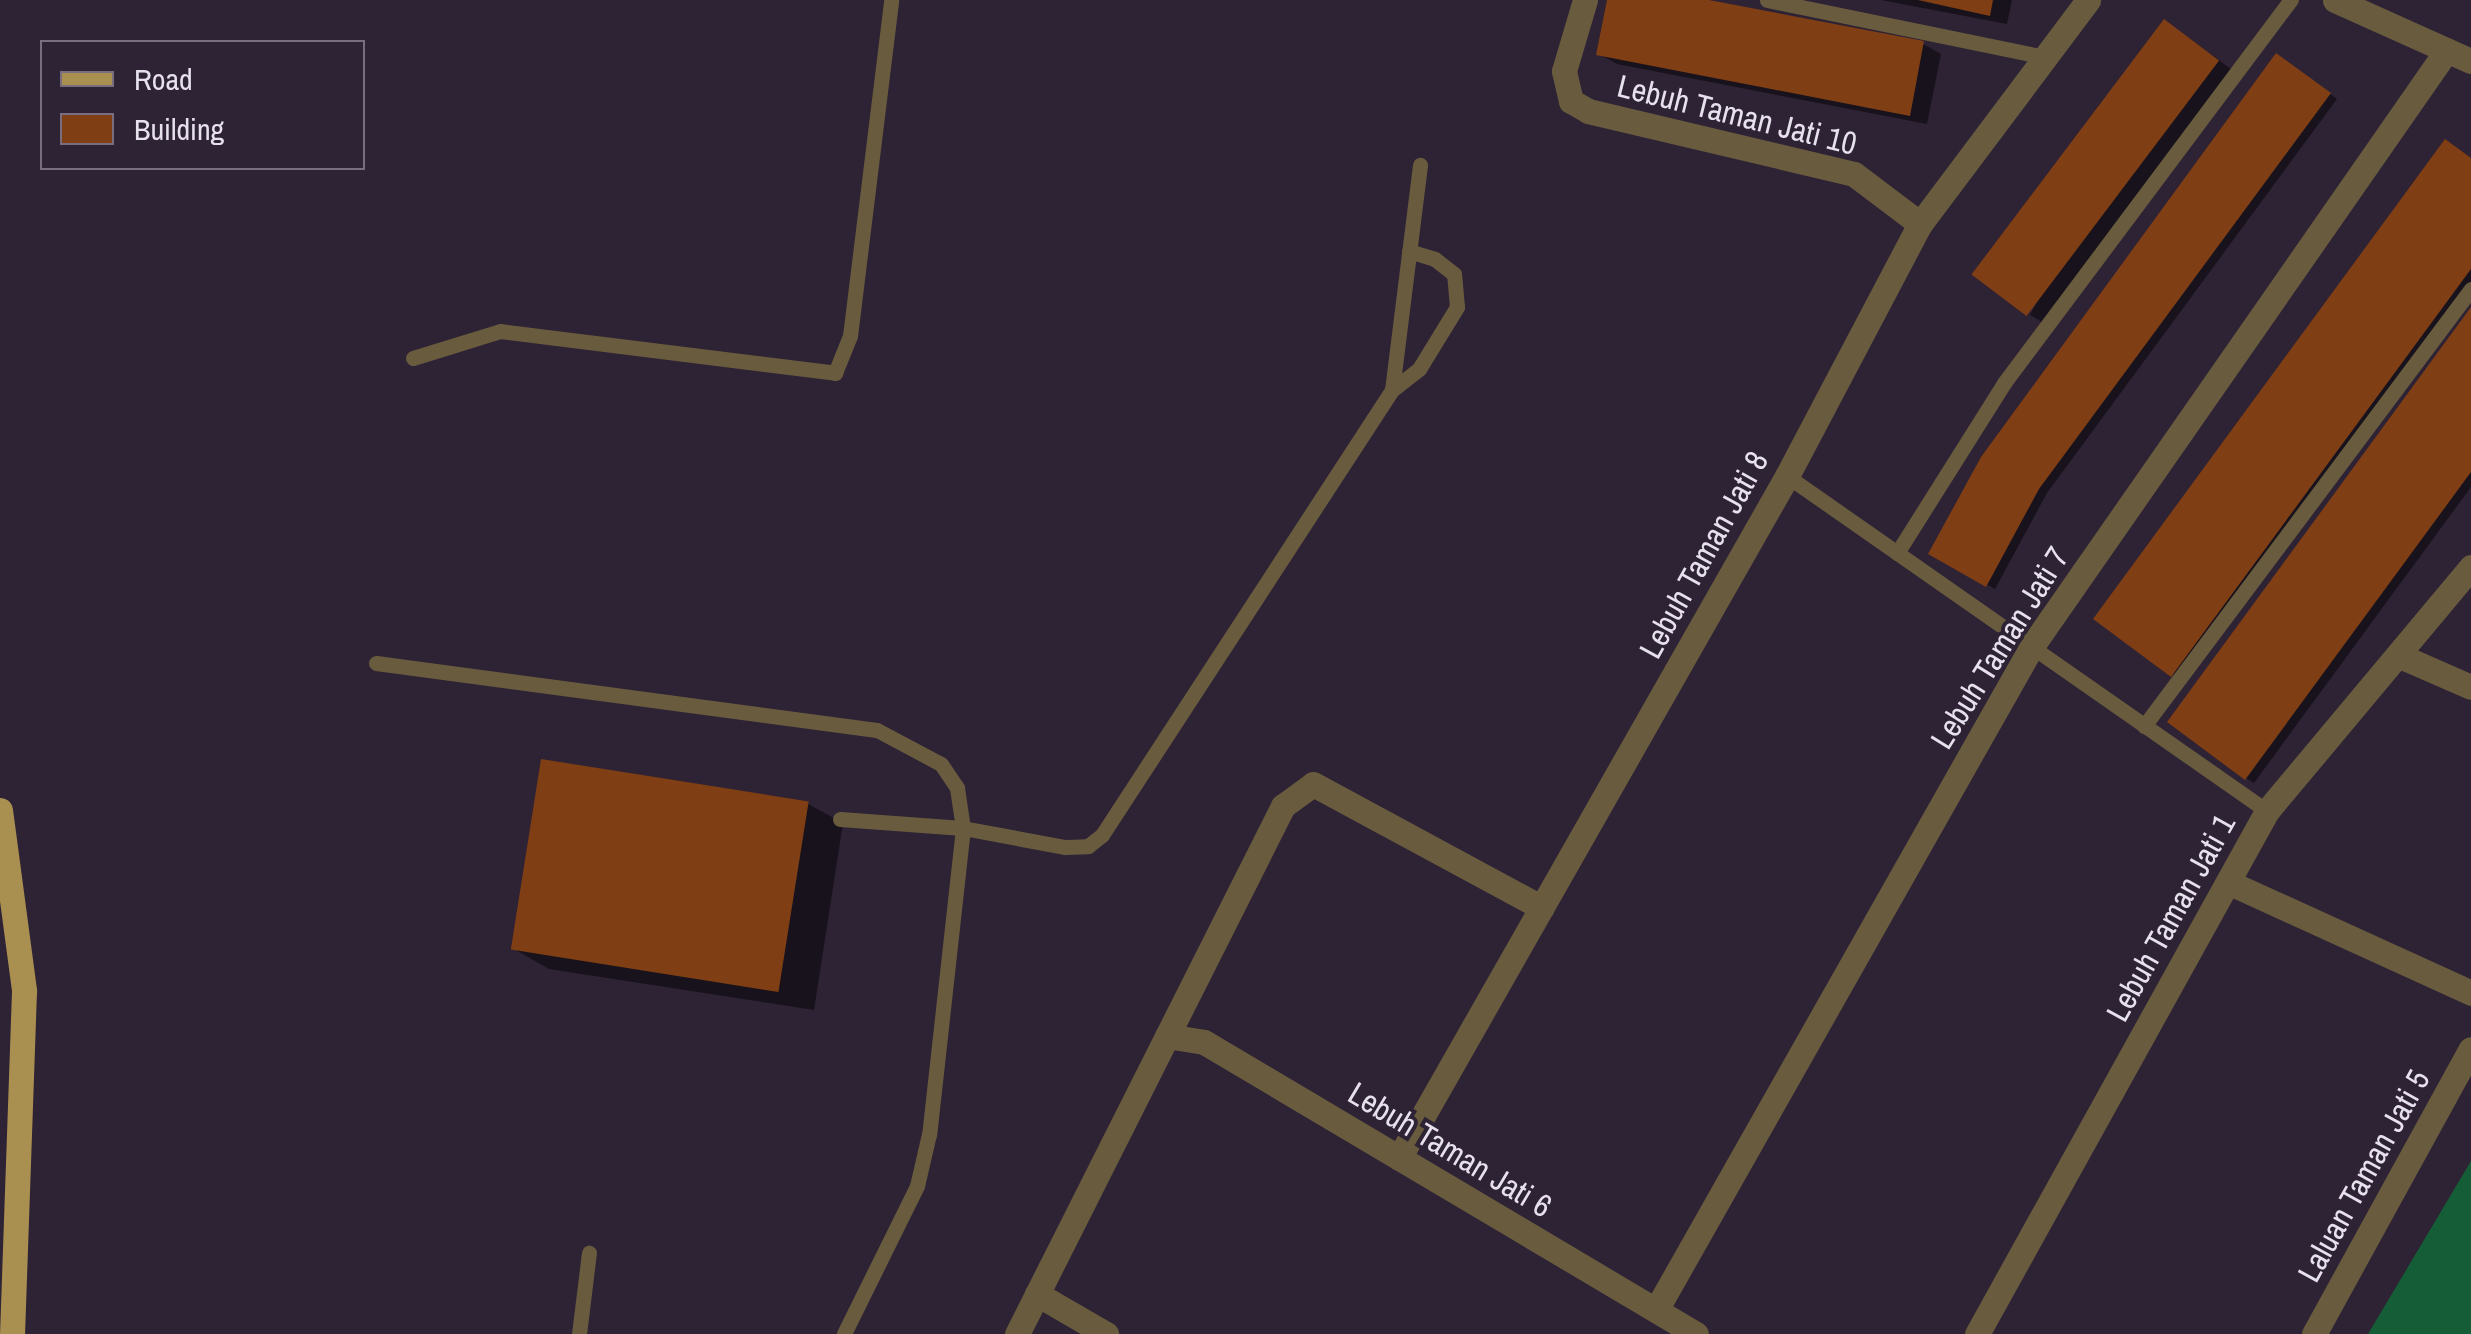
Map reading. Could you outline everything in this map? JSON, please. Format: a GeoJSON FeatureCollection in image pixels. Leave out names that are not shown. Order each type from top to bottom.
{"type":"FeatureCollection","features":[{"type":"Feature","properties":{"kind":"main road"},"geometry":{"type":"LineString","coordinates":[[0,810],[24,991],[25,1110],[12,1334]]}},
{"type":"Feature","properties":{"kind":"street","name":"Lebuh Taman Jati 10"},"geometry":{"type":"LineString","coordinates":[[1584,0],[1564,71],[1571,101],[1588,111],[1854,174],[1920,224]]}},
{"type":"Feature","properties":{"kind":"street","name":"Lebuh Taman Jati 8"},"geometry":{"type":"LineString","coordinates":[[1399,1158],[1787,476],[1920,224],[2088,0]]}},
{"type":"Feature","properties":{"kind":"street"},"geometry":{"type":"LineString","coordinates":[[2335,0],[2471,61]]}},
{"type":"Feature","properties":{"kind":"street","name":"Lebuh Taman Jati 7"},"geometry":{"type":"LineString","coordinates":[[1656,1310],[2032,646],[2447,50]]}},
{"type":"Feature","properties":{"kind":"street","name":"Lebuh Taman Jati 1"},"geometry":{"type":"LineString","coordinates":[[1978,1334],[2267,811],[2471,567]]}},
{"type":"Feature","properties":{"kind":"street"},"geometry":{"type":"LineString","coordinates":[[2400,656],[2471,687]]}},
{"type":"Feature","properties":{"kind":"street"},"geometry":{"type":"LineString","coordinates":[[1017,1334],[1265,835],[1283,806],[1313,784],[1542,908]]}},
{"type":"Feature","properties":{"kind":"street"},"geometry":{"type":"LineString","coordinates":[[2230,883],[2471,993]]}},
{"type":"Feature","properties":{"kind":"street","name":"Lebuh Taman Jati 6"},"geometry":{"type":"LineString","coordinates":[[1167,1036],[1204,1042],[1696,1334]]}},
{"type":"Feature","properties":{"kind":"street","name":"Laluan Taman Jati 5"},"geometry":{"type":"LineString","coordinates":[[2314,1334],[2471,1050]]}},
{"type":"Feature","properties":{"kind":"street"},"geometry":{"type":"LineString","coordinates":[[1037,1294],[1106,1334]]}},
{"type":"Feature","properties":{"kind":"lane"},"geometry":{"type":"LineString","coordinates":[[412,358],[500,331],[836,372],[850,336],[891,0]]}},
{"type":"Feature","properties":{"kind":"lane"},"geometry":{"type":"LineString","coordinates":[[1767,0],[2045,57]]}},
{"type":"Feature","properties":{"kind":"lane"},"geometry":{"type":"LineString","coordinates":[[1897,553],[2004,383],[2291,0]]}},
{"type":"Feature","properties":{"kind":"lane"},"geometry":{"type":"LineString","coordinates":[[1392,390],[1420,165]]}},
{"type":"Feature","properties":{"kind":"lane"},"geometry":{"type":"LineString","coordinates":[[840,819],[963,828],[1065,847],[1088,846],[1102,835],[1392,390],[1420,369],[1457,307],[1454,274],[1435,258],[1409,251]]}},
{"type":"Feature","properties":{"kind":"lane"},"geometry":{"type":"LineString","coordinates":[[2144,726],[2471,289]]}},
{"type":"Feature","properties":{"kind":"lane"},"geometry":{"type":"LineString","coordinates":[[1787,476],[2267,811]]}},
{"type":"Feature","properties":{"kind":"lane"},"geometry":{"type":"LineString","coordinates":[[376,664],[877,730],[941,764],[958,788],[963,828],[929,1134],[917,1186],[844,1334]]}},
{"type":"Feature","properties":{"kind":"lane"},"geometry":{"type":"LineString","coordinates":[[579,1334],[589,1253]]}},
{"type":"Feature","properties":{"kind":"green space"},"geometry":{"type":"Polygon","coordinates":[[[2471,1161],[2471,1334],[2368,1334],[2471,1161]]]}},
{"type":"Feature","properties":{"kind":"building"},"geometry":{"type":"Polygon","coordinates":[[[1607,0],[1709,0],[1924,41],[1910,116],[1596,55],[1607,0]]]}},
{"type":"Feature","properties":{"kind":"building"},"geometry":{"type":"Polygon","coordinates":[[[1918,0],[1993,0],[1990,16],[1918,0]]]}},
{"type":"Feature","properties":{"kind":"building"},"geometry":{"type":"Polygon","coordinates":[[[2164,19],[2219,61],[2027,316],[1971,275],[2164,19]]]}},
{"type":"Feature","properties":{"kind":"building"},"geometry":{"type":"Polygon","coordinates":[[[2276,53],[2331,93],[2039,489],[1986,587],[1928,554],[1981,457],[2276,53]]]}},
{"type":"Feature","properties":{"kind":"building"},"geometry":{"type":"Polygon","coordinates":[[[2445,139],[2471,158],[2471,269],[2171,677],[2093,619],[2445,139]]]}},
{"type":"Feature","properties":{"kind":"building"},"geometry":{"type":"Polygon","coordinates":[[[2471,307],[2471,472],[2245,780],[2167,722],[2471,307]]]}},
{"type":"Feature","properties":{"kind":"building"},"geometry":{"type":"Polygon","coordinates":[[[541,759],[809,801],[778,992],[511,950],[541,759]]]}}]}
